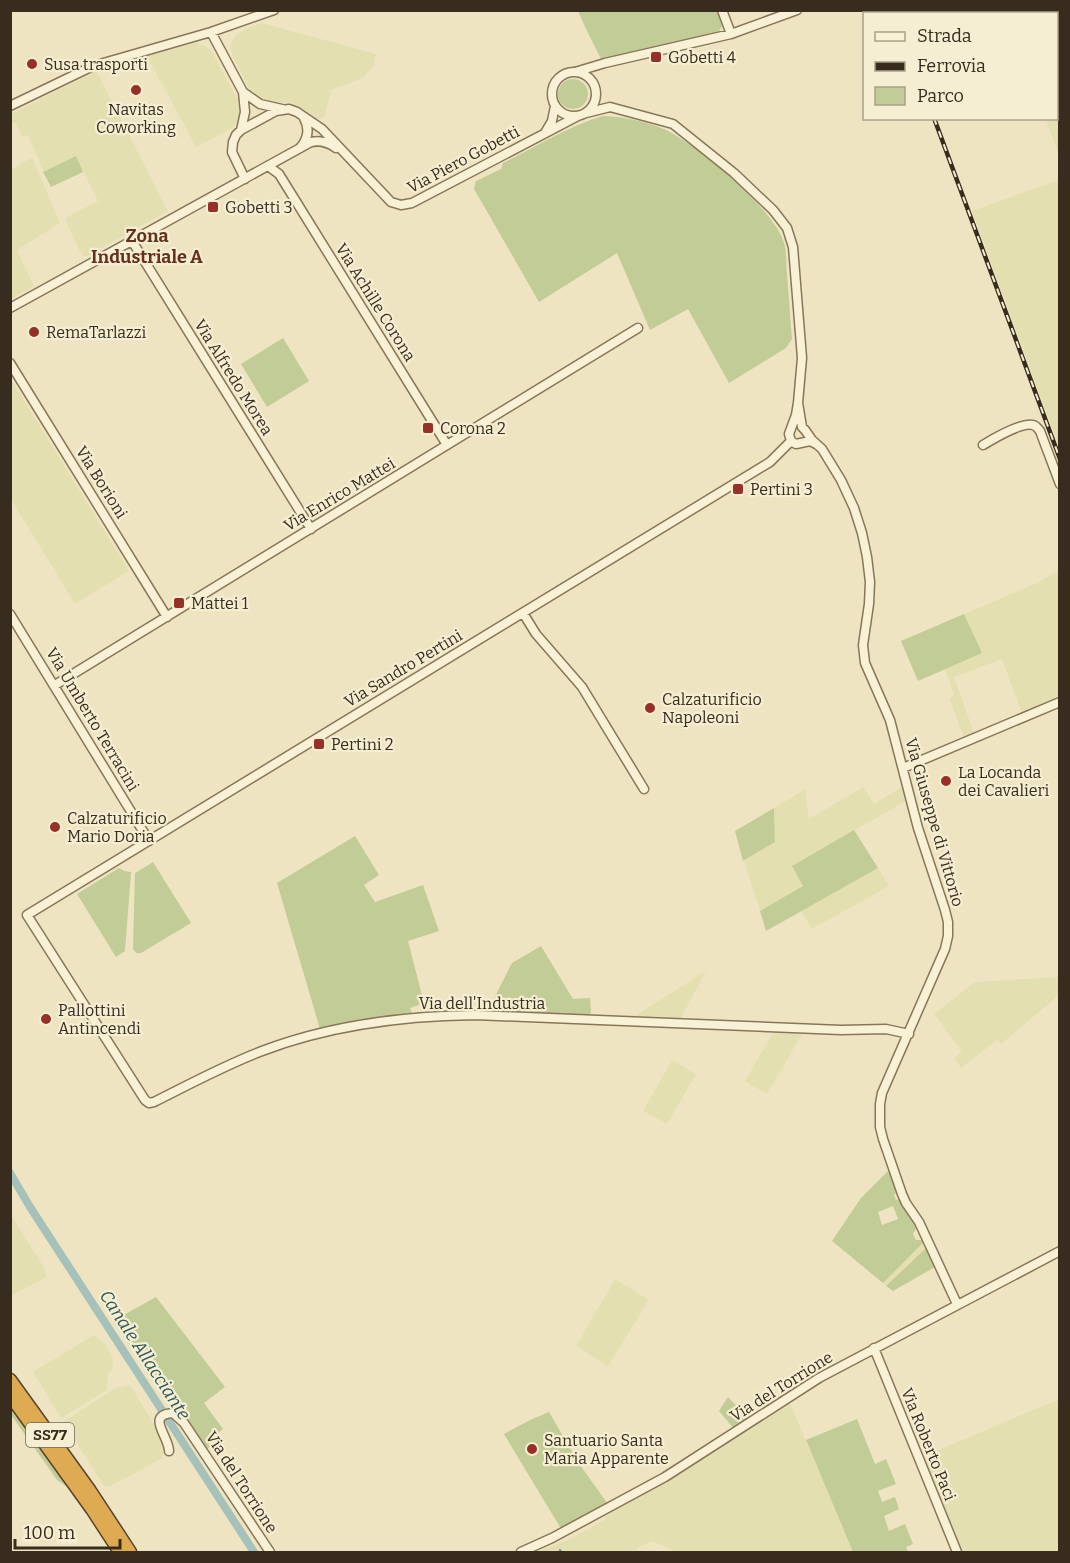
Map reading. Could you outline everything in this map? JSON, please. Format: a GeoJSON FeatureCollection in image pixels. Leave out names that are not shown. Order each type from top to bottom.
{"type":"FeatureCollection","features":[{"type":"Feature","properties":{"kind":"highway","name":"SS77"},"geometry":{"type":"LineString","coordinates":[[10,1380],[95,1506],[130,1552]]}},
{"type":"Feature","properties":{"kind":"highway","name":"SS77"},"geometry":{"type":"LineString","coordinates":[[10,1395],[87,1494]]}},
{"type":"Feature","properties":{"kind":"highway","name":"SS77"},"geometry":{"type":"LineString","coordinates":[[95,1506],[120,1552]]}},
{"type":"Feature","properties":{"kind":"street"},"geometry":{"type":"LineString","coordinates":[[10,106],[93,66],[211,32],[274,10]]}},
{"type":"Feature","properties":{"kind":"street"},"geometry":{"type":"LineString","coordinates":[[722,10],[731,34]]}},
{"type":"Feature","properties":{"kind":"street"},"geometry":{"type":"LineString","coordinates":[[791,441],[789,434],[798,403],[802,368],[793,247],[787,228],[773,210],[734,173],[677,126],[610,107],[573,116],[563,113],[555,106],[552,96],[554,85],[561,76],[570,72],[731,34],[797,10]]}},
{"type":"Feature","properties":{"kind":"street"},"geometry":{"type":"LineString","coordinates":[[211,32],[243,92],[245,112],[241,130]]}},
{"type":"Feature","properties":{"kind":"street"},"geometry":{"type":"LineString","coordinates":[[582,114],[593,104],[597,72],[605,63]]}},
{"type":"Feature","properties":{"kind":"street"},"geometry":{"type":"LineString","coordinates":[[575,72],[589,78],[610,107]]}},
{"type":"Feature","properties":{"kind":"street"},"geometry":{"type":"LineString","coordinates":[[243,92],[260,104],[294,110],[303,117],[307,124],[308,134],[300,148]]}},
{"type":"Feature","properties":{"kind":"street","name":"Via Piero Gobetti"},"geometry":{"type":"LineString","coordinates":[[544,133],[552,121],[555,106]]}},
{"type":"Feature","properties":{"kind":"street"},"geometry":{"type":"LineString","coordinates":[[245,179],[235,159],[232,147],[234,138],[241,130],[282,109]]}},
{"type":"Feature","properties":{"kind":"street","name":"Via Piero Gobetti"},"geometry":{"type":"LineString","coordinates":[[303,117],[322,129],[391,201],[407,205],[582,114]]}},
{"type":"Feature","properties":{"kind":"street"},"geometry":{"type":"LineString","coordinates":[[10,308],[300,148],[317,141],[331,144],[344,153]]}},
{"type":"Feature","properties":{"kind":"street","name":"Via Achille Corona"},"geometry":{"type":"LineString","coordinates":[[278,160],[279,174]]}},
{"type":"Feature","properties":{"kind":"street","name":"Via Achille Corona"},"geometry":{"type":"LineString","coordinates":[[268,166],[279,174],[447,446]]}},
{"type":"Feature","properties":{"kind":"street","name":"Via Alfredo Morea"},"geometry":{"type":"LineString","coordinates":[[132,241],[311,529]]}},
{"type":"Feature","properties":{"kind":"street","name":"Via Enrico Mattei"},"geometry":{"type":"LineString","coordinates":[[55,686],[638,328]]}},
{"type":"Feature","properties":{"kind":"street","name":"Via Borioni"},"geometry":{"type":"LineString","coordinates":[[10,363],[167,617]]}},
{"type":"Feature","properties":{"kind":"street"},"geometry":{"type":"LineString","coordinates":[[798,403],[804,435]]}},
{"type":"Feature","properties":{"kind":"street"},"geometry":{"type":"LineString","coordinates":[[983,445],[1023,425],[1036,426],[1040,431],[1059,484]]}},
{"type":"Feature","properties":{"kind":"street","name":"Via Giuseppe di Vittorio"},"geometry":{"type":"LineString","coordinates":[[792,429],[796,426],[827,456],[856,514],[867,556],[870,582],[863,645],[865,663],[890,720],[918,828],[948,922],[945,950],[882,1094],[880,1127],[903,1197],[919,1222],[957,1304]]}},
{"type":"Feature","properties":{"kind":"street","name":"Via Giuseppe di Vittorio"},"geometry":{"type":"LineString","coordinates":[[791,441],[799,444],[804,435]]}},
{"type":"Feature","properties":{"kind":"street","name":"Via Sandro Pertini"},"geometry":{"type":"LineString","coordinates":[[27,915],[770,462],[791,441]]}},
{"type":"Feature","properties":{"kind":"street"},"geometry":{"type":"LineString","coordinates":[[523,613],[536,634],[582,687],[644,789]]}},
{"type":"Feature","properties":{"kind":"street","name":"Via Umberto Terracini"},"geometry":{"type":"LineString","coordinates":[[10,614],[149,841]]}},
{"type":"Feature","properties":{"kind":"street"},"geometry":{"type":"LineString","coordinates":[[903,768],[1059,702]]}},
{"type":"Feature","properties":{"kind":"street","name":"Via dell'Industria"},"geometry":{"type":"LineString","coordinates":[[27,915],[149,1103],[235,1062],[296,1040],[339,1028],[420,1016],[475,1015],[841,1030],[886,1029],[909,1034]]}},
{"type":"Feature","properties":{"kind":"street","name":"Via del Torrione"},"geometry":{"type":"LineString","coordinates":[[521,1552],[552,1538],[664,1477],[802,1388],[1059,1251]]}},
{"type":"Feature","properties":{"kind":"street","name":"Via Roberto Paci"},"geometry":{"type":"LineString","coordinates":[[874,1348],[957,1552]]}},
{"type":"Feature","properties":{"kind":"street","name":"Via del Torrione"},"geometry":{"type":"LineString","coordinates":[[169,1451],[167,1439],[159,1426],[160,1418],[164,1414],[173,1413],[184,1423],[270,1552]]}},
{"type":"Feature","properties":{"kind":"shaded area"},"geometry":{"type":"Polygon","coordinates":[[[1059,10],[1060,11],[1058,12],[908,12],[1059,10]]]}},
{"type":"Feature","properties":{"kind":"shaded area"},"geometry":{"type":"Polygon","coordinates":[[[262,23],[376,54],[374,66],[363,78],[331,90],[325,117],[320,119],[315,119],[292,103],[264,102],[251,92],[233,57],[230,46],[236,34],[262,23]]]}},
{"type":"Feature","properties":{"kind":"shaded area"},"geometry":{"type":"Polygon","coordinates":[[[196,43],[211,50],[238,100],[240,111],[238,120],[232,128],[196,147],[147,56],[196,43]]]}},
{"type":"Feature","properties":{"kind":"shaded area"},"geometry":{"type":"Polygon","coordinates":[[[96,71],[168,211],[84,256],[65,218],[98,201],[76,157],[44,172],[28,135],[22,136],[16,122],[11,124],[11,114],[96,71]]]}},
{"type":"Feature","properties":{"kind":"shaded area"},"geometry":{"type":"Polygon","coordinates":[[[1060,107],[1059,156],[1046,120],[1058,120],[1058,108],[1060,107]]]}},
{"type":"Feature","properties":{"kind":"shaded area"},"geometry":{"type":"Polygon","coordinates":[[[32,157],[60,223],[17,250],[34,286],[11,299],[11,170],[32,157]]]}},
{"type":"Feature","properties":{"kind":"shaded area"},"geometry":{"type":"Polygon","coordinates":[[[1060,180],[1059,447],[972,211],[1060,180]]]}},
{"type":"Feature","properties":{"kind":"shaded area"},"geometry":{"type":"Polygon","coordinates":[[[11,379],[129,571],[75,604],[11,499],[11,379]]]}},
{"type":"Feature","properties":{"kind":"shaded area"},"geometry":{"type":"Polygon","coordinates":[[[1059,570],[1059,698],[1022,713],[1002,659],[954,677],[974,733],[964,738],[950,700],[954,694],[945,669],[981,653],[964,614],[1037,583],[1059,570]]]}},
{"type":"Feature","properties":{"kind":"shaded area"},"geometry":{"type":"Polygon","coordinates":[[[864,787],[874,804],[902,787],[906,801],[792,866],[803,886],[760,911],[744,861],[775,842],[774,808],[805,789],[809,819],[864,787]]]}},
{"type":"Feature","properties":{"kind":"shaded area"},"geometry":{"type":"Polygon","coordinates":[[[878,868],[889,886],[812,929],[801,911],[878,868]]]}},
{"type":"Feature","properties":{"kind":"shaded area"},"geometry":{"type":"Polygon","coordinates":[[[706,971],[681,1018],[635,1016],[706,971]]]}},
{"type":"Feature","properties":{"kind":"shaded area"},"geometry":{"type":"Polygon","coordinates":[[[1059,977],[1059,995],[1001,1044],[997,1040],[961,1068],[954,1058],[962,1051],[934,1014],[975,982],[1059,977]]]}},
{"type":"Feature","properties":{"kind":"shaded area"},"geometry":{"type":"Polygon","coordinates":[[[773,1033],[802,1034],[767,1094],[745,1081],[773,1033]]]}},
{"type":"Feature","properties":{"kind":"shaded area"},"geometry":{"type":"Polygon","coordinates":[[[672,1060],[696,1074],[667,1124],[643,1111],[672,1060]]]}},
{"type":"Feature","properties":{"kind":"shaded area"},"geometry":{"type":"Polygon","coordinates":[[[10,1214],[45,1269],[46,1277],[11,1296],[10,1214]]]}},
{"type":"Feature","properties":{"kind":"shaded area"},"geometry":{"type":"Polygon","coordinates":[[[924,1242],[926,1248],[886,1286],[883,1283],[924,1242]]]}},
{"type":"Feature","properties":{"kind":"shaded area"},"geometry":{"type":"Polygon","coordinates":[[[615,1279],[649,1300],[608,1366],[576,1346],[615,1279]]]}},
{"type":"Feature","properties":{"kind":"shaded area"},"geometry":{"type":"Polygon","coordinates":[[[94,1335],[105,1344],[113,1359],[112,1370],[108,1373],[107,1390],[61,1418],[33,1372],[94,1335]]]}},
{"type":"Feature","properties":{"kind":"shaded area"},"geometry":{"type":"Polygon","coordinates":[[[130,1385],[161,1436],[165,1449],[162,1458],[113,1485],[105,1487],[63,1422],[116,1388],[130,1385]]]}},
{"type":"Feature","properties":{"kind":"shaded area"},"geometry":{"type":"Polygon","coordinates":[[[1057,1400],[1060,1406],[1059,1552],[962,1552],[924,1456],[1057,1400]]]}},
{"type":"Feature","properties":{"kind":"shaded area"},"geometry":{"type":"Polygon","coordinates":[[[789,1401],[853,1552],[675,1552],[653,1541],[634,1552],[538,1552],[603,1521],[611,1511],[720,1448],[789,1401]]]}},
{"type":"Feature","properties":{"kind":"green space"},"geometry":{"type":"Polygon","coordinates":[[[578,11],[720,11],[724,24],[718,32],[712,34],[601,59],[578,11]]]}},
{"type":"Feature","properties":{"kind":"green space"},"geometry":{"type":"Polygon","coordinates":[[[573,79],[584,83],[588,94],[584,105],[573,109],[562,105],[558,94],[562,83],[573,79]]]}},
{"type":"Feature","properties":{"kind":"green space"},"geometry":{"type":"Polygon","coordinates":[[[603,116],[627,118],[666,130],[714,163],[766,214],[778,230],[786,251],[792,339],[786,348],[729,383],[688,309],[650,330],[617,253],[539,302],[474,189],[476,181],[501,169],[503,163],[552,137],[603,116]]]}},
{"type":"Feature","properties":{"kind":"green space"},"geometry":{"type":"Polygon","coordinates":[[[76,156],[83,172],[51,187],[43,172],[76,156]]]}},
{"type":"Feature","properties":{"kind":"green space"},"geometry":{"type":"Polygon","coordinates":[[[283,338],[309,381],[267,407],[241,364],[283,338]]]}},
{"type":"Feature","properties":{"kind":"green space"},"geometry":{"type":"Polygon","coordinates":[[[964,614],[982,653],[918,681],[901,641],[964,614]]]}},
{"type":"Feature","properties":{"kind":"green space"},"geometry":{"type":"Polygon","coordinates":[[[774,808],[775,842],[743,861],[735,831],[774,808]]]}},
{"type":"Feature","properties":{"kind":"green space"},"geometry":{"type":"Polygon","coordinates":[[[854,830],[878,868],[766,931],[760,911],[803,886],[792,866],[854,830]]]}},
{"type":"Feature","properties":{"kind":"green space"},"geometry":{"type":"Polygon","coordinates":[[[355,836],[379,875],[364,885],[375,902],[423,885],[439,931],[408,941],[424,1003],[410,1008],[412,1013],[320,1029],[277,883],[355,836]]]}},
{"type":"Feature","properties":{"kind":"green space"},"geometry":{"type":"Polygon","coordinates":[[[153,862],[191,923],[141,953],[136,953],[133,949],[135,873],[153,862]]]}},
{"type":"Feature","properties":{"kind":"green space"},"geometry":{"type":"Polygon","coordinates":[[[119,868],[131,872],[125,951],[116,957],[77,894],[119,868]]]}},
{"type":"Feature","properties":{"kind":"green space"},"geometry":{"type":"Polygon","coordinates":[[[541,946],[573,999],[590,998],[590,1015],[487,1012],[512,963],[541,946]]]}},
{"type":"Feature","properties":{"kind":"green space"},"geometry":{"type":"Polygon","coordinates":[[[889,1170],[896,1200],[899,1199],[912,1217],[916,1229],[913,1234],[916,1240],[924,1242],[883,1283],[832,1241],[861,1198],[889,1170]],[[893,1206],[878,1212],[882,1225],[898,1219],[893,1206]]]}},
{"type":"Feature","properties":{"kind":"green space"},"geometry":{"type":"Polygon","coordinates":[[[926,1248],[935,1267],[893,1291],[886,1286],[926,1248]]]}},
{"type":"Feature","properties":{"kind":"green space"},"geometry":{"type":"Polygon","coordinates":[[[156,1297],[225,1387],[204,1403],[223,1429],[216,1435],[219,1440],[207,1449],[182,1412],[164,1396],[113,1321],[156,1297]]]}},
{"type":"Feature","properties":{"kind":"green space"},"geometry":{"type":"Polygon","coordinates":[[[728,1397],[749,1419],[734,1429],[719,1411],[728,1397]]]}},
{"type":"Feature","properties":{"kind":"green space"},"geometry":{"type":"Polygon","coordinates":[[[10,1405],[69,1488],[57,1480],[11,1415],[10,1405]]]}},
{"type":"Feature","properties":{"kind":"green space"},"geometry":{"type":"Polygon","coordinates":[[[549,1412],[580,1465],[610,1507],[563,1532],[504,1434],[549,1412]]]}},
{"type":"Feature","properties":{"kind":"green space"},"geometry":{"type":"Polygon","coordinates":[[[857,1419],[875,1464],[886,1459],[896,1484],[878,1491],[882,1502],[895,1497],[899,1509],[884,1516],[889,1531],[905,1524],[913,1544],[906,1547],[908,1552],[853,1552],[806,1440],[857,1419]]]}},
{"type":"Feature","properties":{"kind":"waterway","name":"Canale Allacciante"},"geometry":{"type":"LineString","coordinates":[[10,1173],[254,1552]]}},
{"type":"Feature","properties":{"kind":"railway"},"geometry":{"type":"LineString","coordinates":[[935,120],[1060,459]]}},
{"type":"Feature","properties":{"kind":"place","name":"Gobetti 4"},"geometry":{"type":"Point","coordinates":[656,57]}},
{"type":"Feature","properties":{"kind":"place","name":"Susa trasporti"},"geometry":{"type":"Point","coordinates":[32,64]}},
{"type":"Feature","properties":{"kind":"place","name":"Navitas Coworking"},"geometry":{"type":"Point","coordinates":[136,90]}},
{"type":"Feature","properties":{"kind":"place","name":"Gobetti 3"},"geometry":{"type":"Point","coordinates":[213,207]}},
{"type":"Feature","properties":{"kind":"place","name":"RemaTarlazzi"},"geometry":{"type":"Point","coordinates":[34,332]}},
{"type":"Feature","properties":{"kind":"place","name":"Corona 2"},"geometry":{"type":"Point","coordinates":[428,428]}},
{"type":"Feature","properties":{"kind":"place","name":"Pertini 3"},"geometry":{"type":"Point","coordinates":[738,489]}},
{"type":"Feature","properties":{"kind":"place","name":"Mattei 1"},"geometry":{"type":"Point","coordinates":[179,603]}},
{"type":"Feature","properties":{"kind":"place","name":"Calzaturificio Napoleoni"},"geometry":{"type":"Point","coordinates":[650,708]}},
{"type":"Feature","properties":{"kind":"place","name":"Pertini 2"},"geometry":{"type":"Point","coordinates":[319,744]}},
{"type":"Feature","properties":{"kind":"place","name":"La Locanda dei Cavalieri"},"geometry":{"type":"Point","coordinates":[946,781]}},
{"type":"Feature","properties":{"kind":"place","name":"Calzaturificio Mario Doria"},"geometry":{"type":"Point","coordinates":[55,827]}},
{"type":"Feature","properties":{"kind":"place","name":"Pallottini Antincendi"},"geometry":{"type":"Point","coordinates":[46,1019]}},
{"type":"Feature","properties":{"kind":"place","name":"Santuario Santa Maria Apparente"},"geometry":{"type":"Point","coordinates":[532,1449]}},
{"type":"Feature","properties":{"kind":"district","name":"Zona Industriale A"},"geometry":{"type":"Point","coordinates":[147,246]}}]}
